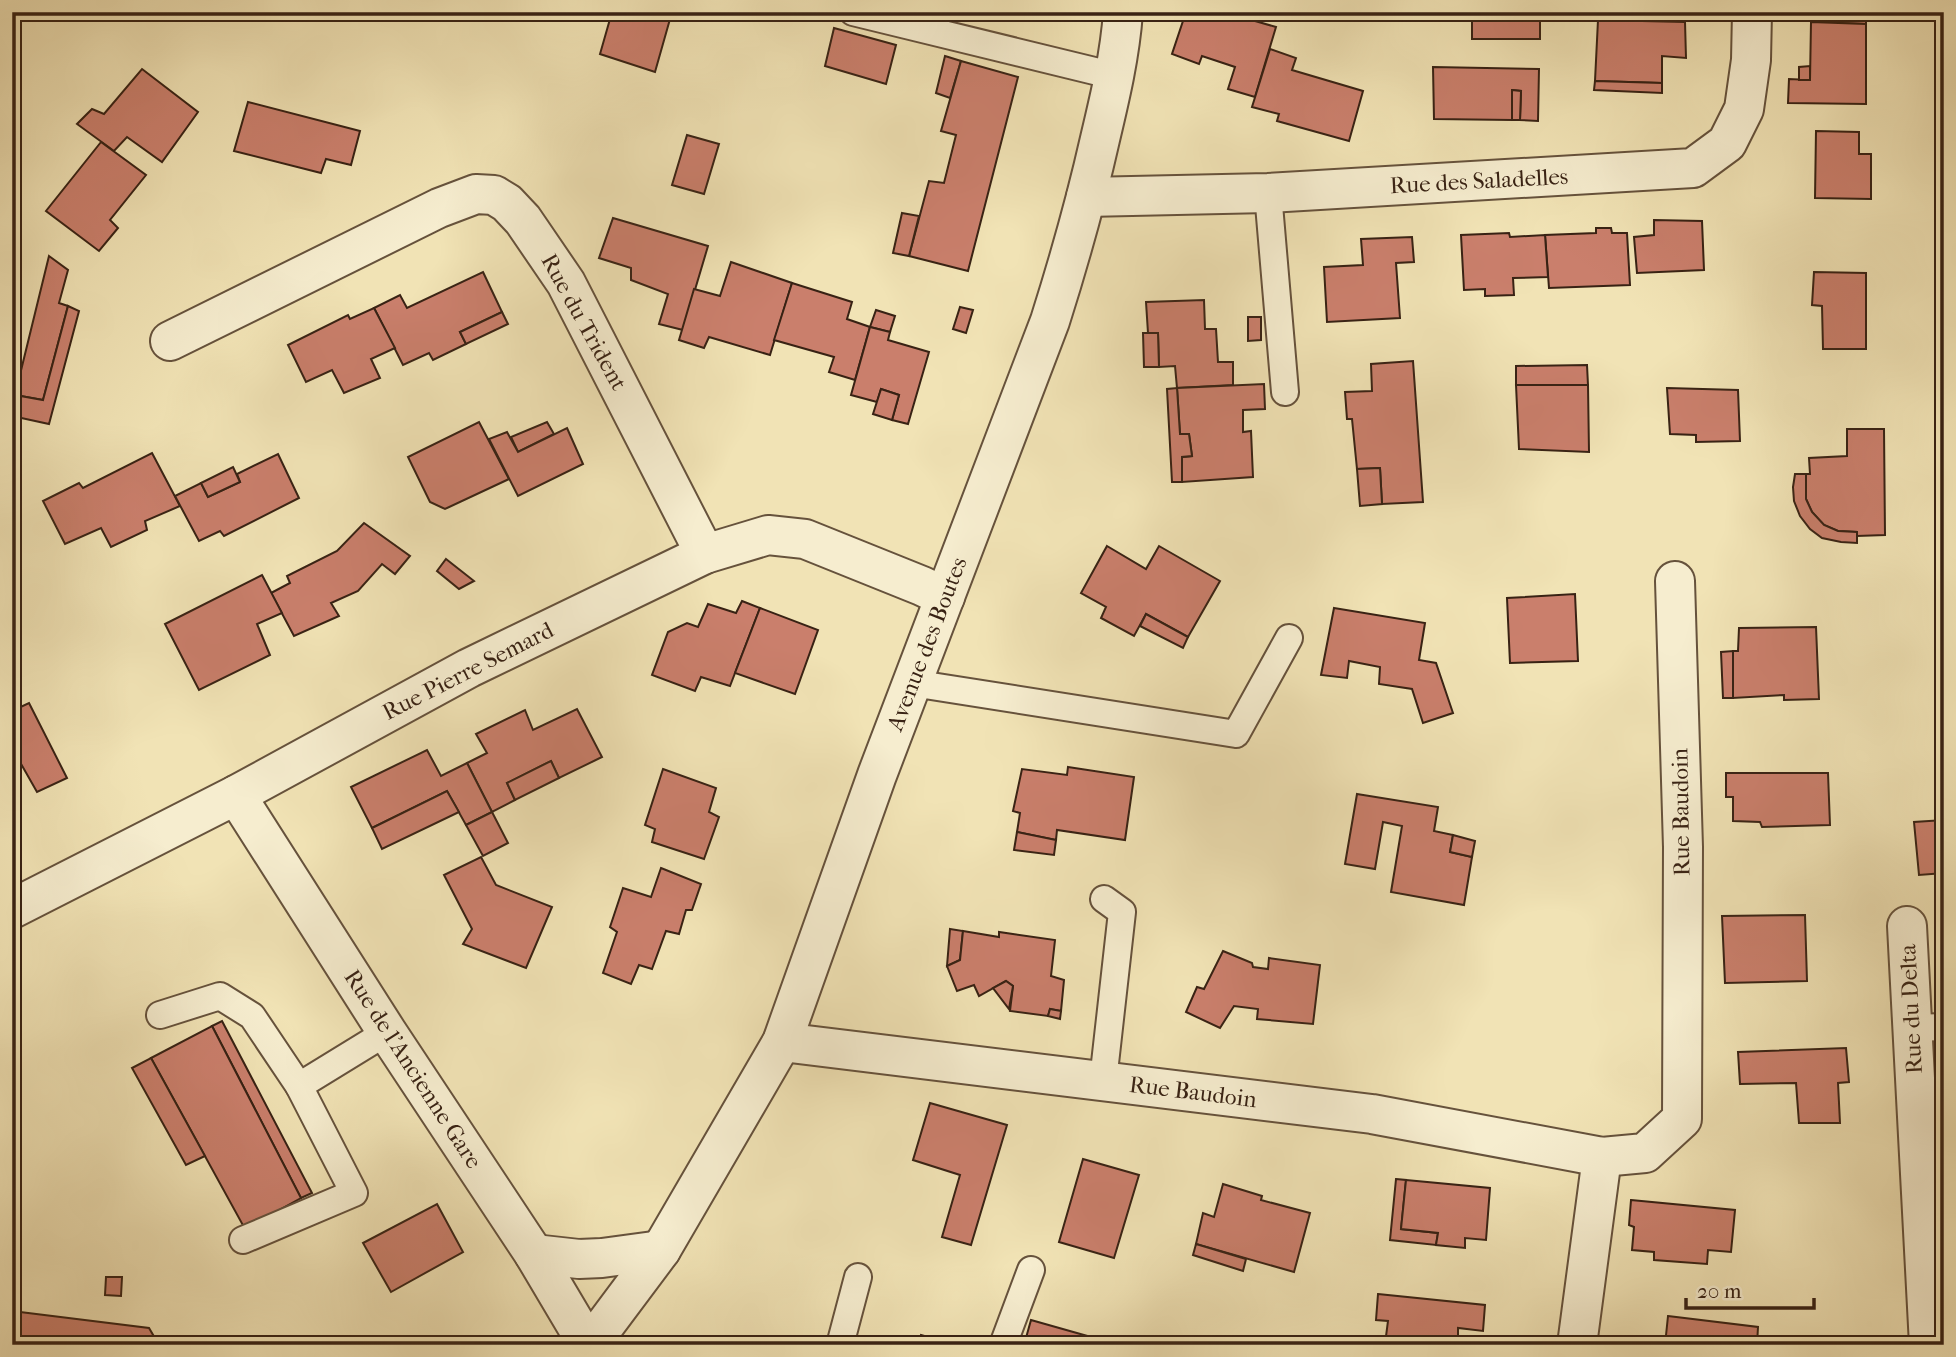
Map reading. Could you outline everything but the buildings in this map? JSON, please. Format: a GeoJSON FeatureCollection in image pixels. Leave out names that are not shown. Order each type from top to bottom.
{"type":"FeatureCollection","features":[{"type":"Feature","properties":{"kind":"street","name":"Avenue des Boutes"},"geometry":{"type":"LineString","coordinates":[[589,1345],[661,1250],[782,1042],[912,683],[1050,321],[1086,197],[1115,76],[1124,12]]}},
{"type":"Feature","properties":{"kind":"street","name":"Rue des Saladelles"},"geometry":{"type":"LineString","coordinates":[[1086,197],[1268,193],[1693,169],[1727,144],[1744,108],[1751,60],[1752,12]]}},
{"type":"Feature","properties":{"kind":"street","name":"Rue du Trident"},"geometry":{"type":"LineString","coordinates":[[170,341],[439,208],[476,194],[495,195],[523,220],[566,283],[705,554]]}},
{"type":"Feature","properties":{"kind":"street"},"geometry":{"type":"LineString","coordinates":[[705,554],[768,535],[805,539],[945,597]]}},
{"type":"Feature","properties":{"kind":"street","name":"Rue Pierre Semard"},"geometry":{"type":"LineString","coordinates":[[12,909],[236,795],[469,668],[705,554]]}},
{"type":"Feature","properties":{"kind":"street","name":"Rue Baudoin"},"geometry":{"type":"LineString","coordinates":[[782,1042],[1372,1114],[1602,1157],[1645,1153],[1682,1119],[1683,847],[1675,581]]}},
{"type":"Feature","properties":{"kind":"street","name":"Rue de l'Ancienne Gare"},"geometry":{"type":"LineString","coordinates":[[236,795],[387,1032],[534,1254],[589,1345]]}},
{"type":"Feature","properties":{"kind":"street","name":"Rue du Delta"},"geometry":{"type":"LineString","coordinates":[[1907,926],[1928,1028],[1929,1345]]}},
{"type":"Feature","properties":{"kind":"street"},"geometry":{"type":"LineString","coordinates":[[1577,1345],[1602,1157]]}},
{"type":"Feature","properties":{"kind":"street"},"geometry":{"type":"LineString","coordinates":[[534,1254],[579,1259],[661,1250]]}},
{"type":"Feature","properties":{"kind":"lane"},"geometry":{"type":"LineString","coordinates":[[853,12],[1115,76]]}},
{"type":"Feature","properties":{"kind":"lane"},"geometry":{"type":"LineString","coordinates":[[1268,193],[1285,392]]}},
{"type":"Feature","properties":{"kind":"lane"},"geometry":{"type":"LineString","coordinates":[[912,683],[1236,734],[1289,638]]}},
{"type":"Feature","properties":{"kind":"lane"},"geometry":{"type":"LineString","coordinates":[[1103,1081],[1122,912],[1104,900]]}},
{"type":"Feature","properties":{"kind":"lane"},"geometry":{"type":"LineString","coordinates":[[160,1015],[220,996],[252,1016],[299,1086],[354,1193],[243,1240]]}},
{"type":"Feature","properties":{"kind":"lane"},"geometry":{"type":"LineString","coordinates":[[299,1086],[387,1032]]}},
{"type":"Feature","properties":{"kind":"lane"},"geometry":{"type":"LineString","coordinates":[[1003,1345],[1031,1270]]}},
{"type":"Feature","properties":{"kind":"lane"},"geometry":{"type":"LineString","coordinates":[[841,1345],[858,1278]]}}]}
